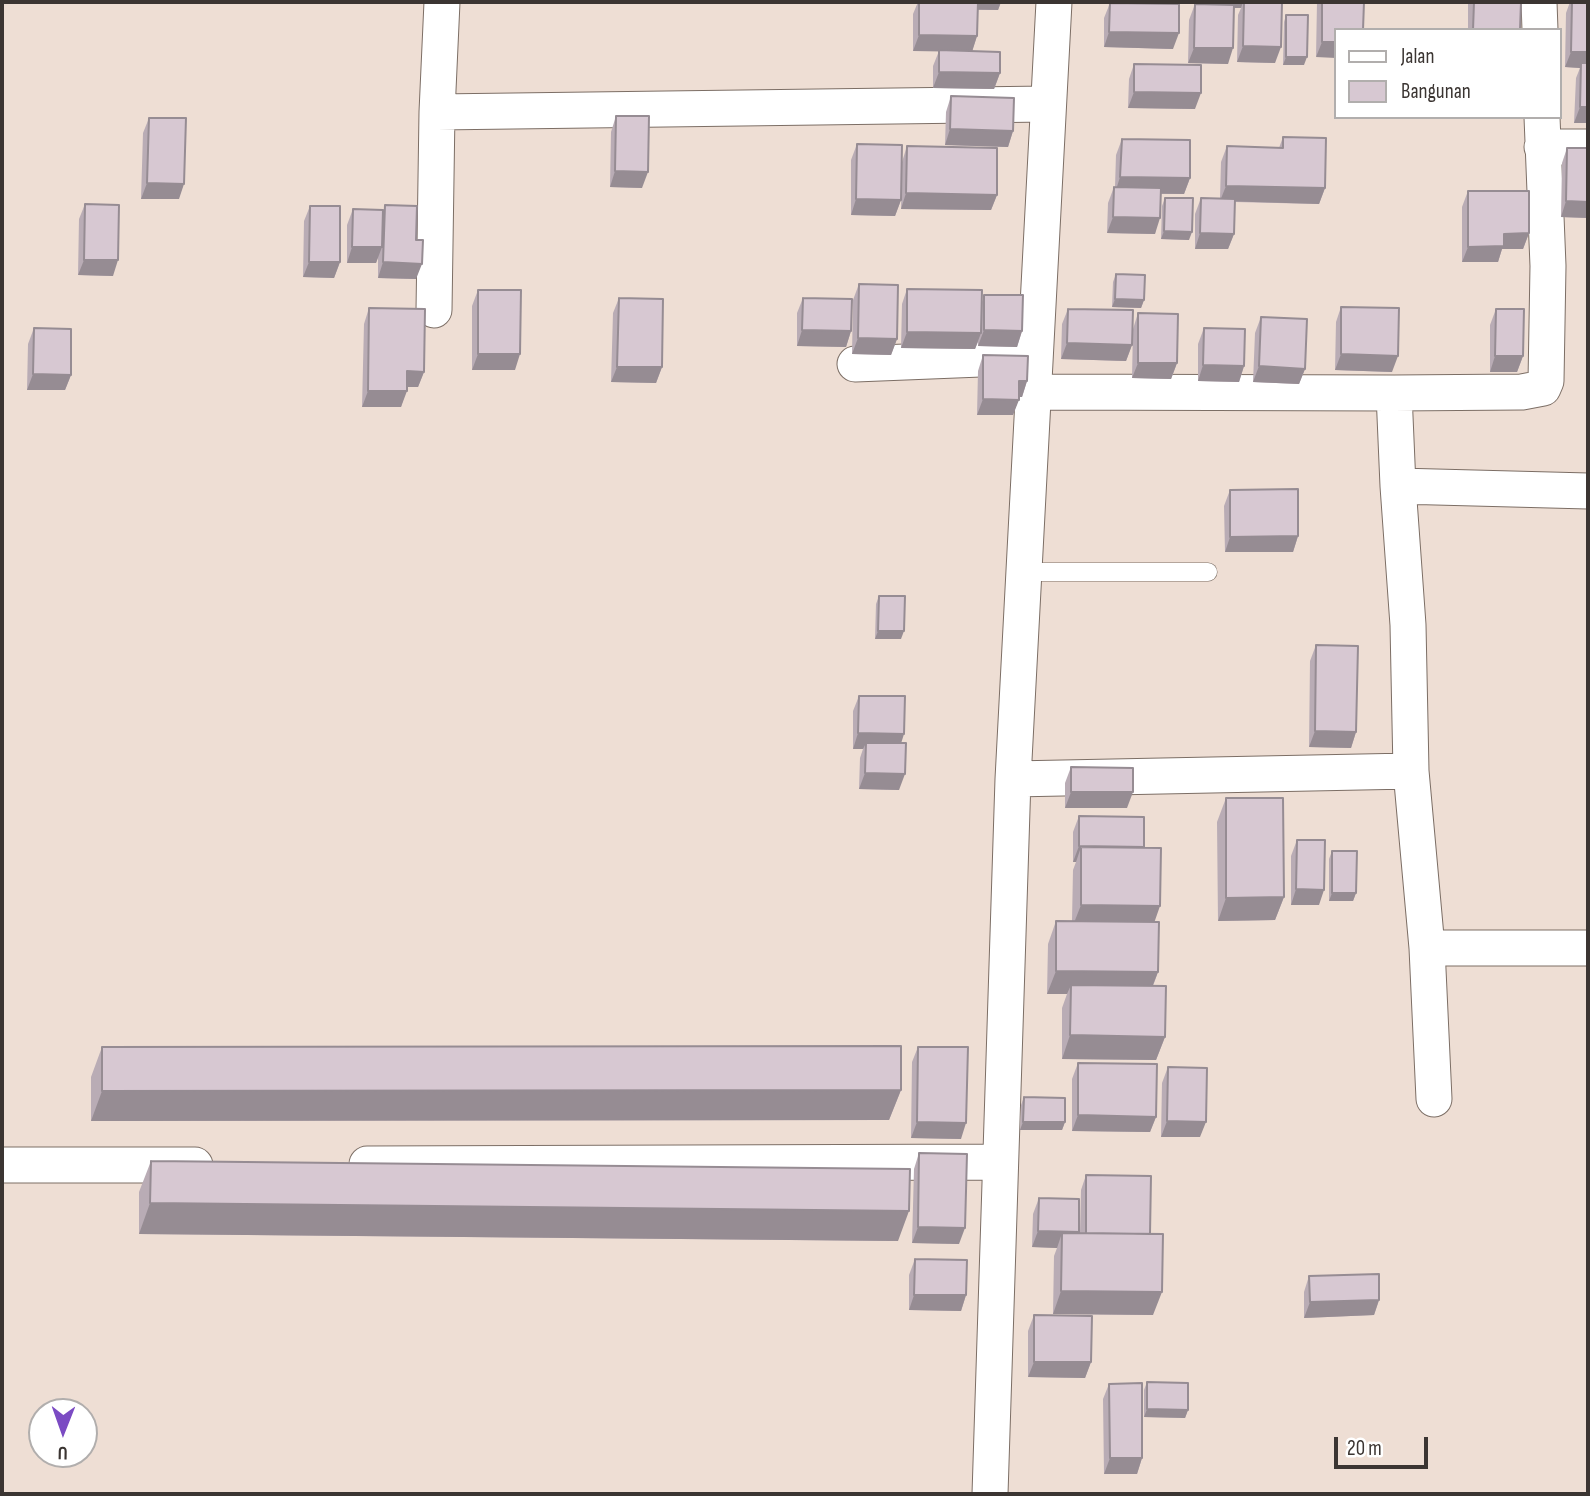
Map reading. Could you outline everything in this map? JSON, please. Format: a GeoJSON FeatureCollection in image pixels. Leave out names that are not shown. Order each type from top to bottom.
{"type":"FeatureCollection","features":[{"type":"Feature","properties":{"kind":"street"},"geometry":{"type":"LineString","coordinates":[[434,310],[437,112],[442,2]]}},
{"type":"Feature","properties":{"kind":"street"},"geometry":{"type":"LineString","coordinates":[[990,1494],[1013,779],[1054,2]]}},
{"type":"Feature","properties":{"kind":"street"},"geometry":{"type":"LineString","coordinates":[[1539,2],[1540,28]]}},
{"type":"Feature","properties":{"kind":"street"},"geometry":{"type":"LineString","coordinates":[[437,112],[1047,104]]}},
{"type":"Feature","properties":{"kind":"street"},"geometry":{"type":"LineString","coordinates":[[1034,392],[1394,393],[1522,391],[1543,388],[1546,381],[1548,266],[1542,132],[1588,147]]}},
{"type":"Feature","properties":{"kind":"street"},"geometry":{"type":"LineString","coordinates":[[855,364],[1034,357]]}},
{"type":"Feature","properties":{"kind":"street"},"geometry":{"type":"LineString","coordinates":[[1394,393],[1408,625],[1411,771],[1427,948],[1434,1099]]}},
{"type":"Feature","properties":{"kind":"street"},"geometry":{"type":"LineString","coordinates":[[1398,486],[1588,492]]}},
{"type":"Feature","properties":{"kind":"street"},"geometry":{"type":"LineString","coordinates":[[1013,779],[1411,771]]}},
{"type":"Feature","properties":{"kind":"street"},"geometry":{"type":"LineString","coordinates":[[1427,948],[1588,948]]}},
{"type":"Feature","properties":{"kind":"street"},"geometry":{"type":"LineString","coordinates":[[337,1164],[1000,1163]]}},
{"type":"Feature","properties":{"kind":"street"},"geometry":{"type":"LineString","coordinates":[[2,1165],[225,1165]]}},
{"type":"Feature","properties":{"kind":"lane"},"geometry":{"type":"LineString","coordinates":[[1024,572],[1208,572]]}},
{"type":"Feature","properties":{"kind":"building"},"geometry":{"type":"Polygon","coordinates":[[[919,2],[978,2],[977,36],[919,35],[919,2]]]}},
{"type":"Feature","properties":{"kind":"building"},"geometry":{"type":"Polygon","coordinates":[[[1244,2],[1282,2],[1281,47],[1243,46],[1244,2]]]}},
{"type":"Feature","properties":{"kind":"building"},"geometry":{"type":"Polygon","coordinates":[[[1322,2],[1364,2],[1363,28],[1334,28],[1334,42],[1322,42],[1322,2]]]}},
{"type":"Feature","properties":{"kind":"building"},"geometry":{"type":"Polygon","coordinates":[[[1474,2],[1521,2],[1520,28],[1473,28],[1474,2]]]}},
{"type":"Feature","properties":{"kind":"building"},"geometry":{"type":"Polygon","coordinates":[[[1572,2],[1588,2],[1588,52],[1571,52],[1572,2]]]}},
{"type":"Feature","properties":{"kind":"building"},"geometry":{"type":"Polygon","coordinates":[[[1110,3],[1179,4],[1179,33],[1109,32],[1110,3]]]}},
{"type":"Feature","properties":{"kind":"building"},"geometry":{"type":"Polygon","coordinates":[[[1195,4],[1234,5],[1233,48],[1194,48],[1195,4]]]}},
{"type":"Feature","properties":{"kind":"building"},"geometry":{"type":"Polygon","coordinates":[[[1286,15],[1308,15],[1307,57],[1286,57],[1286,15]]]}},
{"type":"Feature","properties":{"kind":"building"},"geometry":{"type":"Polygon","coordinates":[[[939,50],[1000,52],[1000,73],[939,72],[939,50]]]}},
{"type":"Feature","properties":{"kind":"building"},"geometry":{"type":"Polygon","coordinates":[[[1581,63],[1588,63],[1588,107],[1580,107],[1581,63]]]}},
{"type":"Feature","properties":{"kind":"building"},"geometry":{"type":"Polygon","coordinates":[[[1134,64],[1201,65],[1201,93],[1134,92],[1134,64]]]}},
{"type":"Feature","properties":{"kind":"building"},"geometry":{"type":"Polygon","coordinates":[[[951,96],[1014,98],[1013,131],[950,129],[951,96]]]}},
{"type":"Feature","properties":{"kind":"building"},"geometry":{"type":"Polygon","coordinates":[[[616,116],[649,116],[648,172],[615,171],[616,116]]]}},
{"type":"Feature","properties":{"kind":"building"},"geometry":{"type":"Polygon","coordinates":[[[149,118],[186,118],[184,184],[147,183],[149,118]]]}},
{"type":"Feature","properties":{"kind":"building"},"geometry":{"type":"Polygon","coordinates":[[[1283,137],[1326,138],[1325,188],[1226,186],[1227,146],[1283,148],[1283,137]]]}},
{"type":"Feature","properties":{"kind":"building"},"geometry":{"type":"Polygon","coordinates":[[[1122,139],[1190,140],[1190,178],[1120,177],[1122,139]]]}},
{"type":"Feature","properties":{"kind":"building"},"geometry":{"type":"Polygon","coordinates":[[[857,144],[902,145],[901,200],[856,199],[857,144]]]}},
{"type":"Feature","properties":{"kind":"building"},"geometry":{"type":"Polygon","coordinates":[[[907,146],[997,148],[997,195],[906,193],[907,146]]]}},
{"type":"Feature","properties":{"kind":"building"},"geometry":{"type":"Polygon","coordinates":[[[1567,148],[1588,148],[1588,202],[1566,201],[1567,148]]]}},
{"type":"Feature","properties":{"kind":"building"},"geometry":{"type":"Polygon","coordinates":[[[1114,187],[1161,188],[1160,218],[1113,217],[1114,187]]]}},
{"type":"Feature","properties":{"kind":"building"},"geometry":{"type":"Polygon","coordinates":[[[1468,191],[1529,191],[1529,233],[1504,234],[1504,246],[1468,247],[1468,191]]]}},
{"type":"Feature","properties":{"kind":"building"},"geometry":{"type":"Polygon","coordinates":[[[1165,198],[1193,198],[1192,232],[1164,231],[1165,198]]]}},
{"type":"Feature","properties":{"kind":"building"},"geometry":{"type":"Polygon","coordinates":[[[1201,198],[1235,199],[1234,234],[1200,233],[1201,198]]]}},
{"type":"Feature","properties":{"kind":"building"},"geometry":{"type":"Polygon","coordinates":[[[85,204],[119,205],[118,260],[84,260],[85,204]]]}},
{"type":"Feature","properties":{"kind":"building"},"geometry":{"type":"Polygon","coordinates":[[[385,205],[417,206],[416,240],[423,240],[422,264],[383,262],[385,205]]]}},
{"type":"Feature","properties":{"kind":"building"},"geometry":{"type":"Polygon","coordinates":[[[310,206],[340,206],[340,262],[309,262],[310,206]]]}},
{"type":"Feature","properties":{"kind":"building"},"geometry":{"type":"Polygon","coordinates":[[[353,209],[383,210],[382,247],[352,247],[353,209]]]}},
{"type":"Feature","properties":{"kind":"building"},"geometry":{"type":"Polygon","coordinates":[[[1116,274],[1145,275],[1144,300],[1115,299],[1116,274]]]}},
{"type":"Feature","properties":{"kind":"building"},"geometry":{"type":"Polygon","coordinates":[[[859,284],[898,285],[897,339],[858,338],[859,284]]]}},
{"type":"Feature","properties":{"kind":"building"},"geometry":{"type":"Polygon","coordinates":[[[907,289],[982,290],[981,333],[907,332],[907,289]]]}},
{"type":"Feature","properties":{"kind":"building"},"geometry":{"type":"Polygon","coordinates":[[[478,290],[521,290],[520,354],[478,354],[478,290]]]}},
{"type":"Feature","properties":{"kind":"building"},"geometry":{"type":"Polygon","coordinates":[[[984,295],[1023,295],[1022,331],[984,330],[984,295]]]}},
{"type":"Feature","properties":{"kind":"building"},"geometry":{"type":"Polygon","coordinates":[[[619,298],[663,299],[662,367],[617,367],[619,298]]]}},
{"type":"Feature","properties":{"kind":"building"},"geometry":{"type":"Polygon","coordinates":[[[803,298],[852,299],[851,331],[802,330],[803,298]]]}},
{"type":"Feature","properties":{"kind":"building"},"geometry":{"type":"Polygon","coordinates":[[[1341,307],[1399,308],[1398,356],[1341,354],[1341,307]]]}},
{"type":"Feature","properties":{"kind":"building"},"geometry":{"type":"Polygon","coordinates":[[[369,308],[425,309],[424,372],[407,371],[407,391],[368,391],[369,308]]]}},
{"type":"Feature","properties":{"kind":"building"},"geometry":{"type":"Polygon","coordinates":[[[1068,309],[1133,310],[1132,345],[1067,343],[1068,309]]]}},
{"type":"Feature","properties":{"kind":"building"},"geometry":{"type":"Polygon","coordinates":[[[1496,309],[1524,309],[1523,356],[1495,356],[1496,309]]]}},
{"type":"Feature","properties":{"kind":"building"},"geometry":{"type":"Polygon","coordinates":[[[1138,313],[1178,314],[1177,363],[1138,363],[1138,313]]]}},
{"type":"Feature","properties":{"kind":"building"},"geometry":{"type":"Polygon","coordinates":[[[1261,317],[1307,319],[1305,369],[1259,366],[1261,317]]]}},
{"type":"Feature","properties":{"kind":"building"},"geometry":{"type":"Polygon","coordinates":[[[34,328],[71,329],[71,375],[33,374],[34,328]]]}},
{"type":"Feature","properties":{"kind":"building"},"geometry":{"type":"Polygon","coordinates":[[[1204,328],[1245,329],[1244,366],[1203,365],[1204,328]]]}},
{"type":"Feature","properties":{"kind":"building"},"geometry":{"type":"Polygon","coordinates":[[[983,355],[1028,356],[1027,381],[1019,381],[1019,400],[983,399],[983,355]]]}},
{"type":"Feature","properties":{"kind":"building"},"geometry":{"type":"Polygon","coordinates":[[[1298,489],[1298,536],[1230,537],[1230,490],[1298,489]]]}},
{"type":"Feature","properties":{"kind":"building"},"geometry":{"type":"Polygon","coordinates":[[[879,596],[905,596],[904,631],[878,631],[879,596]]]}},
{"type":"Feature","properties":{"kind":"building"},"geometry":{"type":"Polygon","coordinates":[[[1316,645],[1358,646],[1356,732],[1315,731],[1316,645]]]}},
{"type":"Feature","properties":{"kind":"building"},"geometry":{"type":"Polygon","coordinates":[[[859,696],[905,696],[904,734],[858,733],[859,696]]]}},
{"type":"Feature","properties":{"kind":"building"},"geometry":{"type":"Polygon","coordinates":[[[866,743],[906,743],[905,774],[865,773],[866,743]]]}},
{"type":"Feature","properties":{"kind":"building"},"geometry":{"type":"Polygon","coordinates":[[[1071,767],[1133,768],[1133,792],[1071,792],[1071,767]]]}},
{"type":"Feature","properties":{"kind":"building"},"geometry":{"type":"Polygon","coordinates":[[[1226,798],[1283,798],[1284,897],[1226,898],[1226,798]]]}},
{"type":"Feature","properties":{"kind":"building"},"geometry":{"type":"Polygon","coordinates":[[[1079,816],[1144,817],[1144,847],[1079,846],[1079,816]]]}},
{"type":"Feature","properties":{"kind":"building"},"geometry":{"type":"Polygon","coordinates":[[[1297,840],[1325,840],[1324,890],[1296,889],[1297,840]]]}},
{"type":"Feature","properties":{"kind":"building"},"geometry":{"type":"Polygon","coordinates":[[[1081,847],[1161,848],[1160,906],[1081,905],[1081,847]]]}},
{"type":"Feature","properties":{"kind":"building"},"geometry":{"type":"Polygon","coordinates":[[[1332,851],[1357,851],[1356,893],[1332,893],[1332,851]]]}},
{"type":"Feature","properties":{"kind":"building"},"geometry":{"type":"Polygon","coordinates":[[[1056,921],[1159,922],[1158,972],[1056,971],[1056,921]]]}},
{"type":"Feature","properties":{"kind":"building"},"geometry":{"type":"Polygon","coordinates":[[[1071,985],[1166,986],[1165,1037],[1070,1035],[1071,985]]]}},
{"type":"Feature","properties":{"kind":"building"},"geometry":{"type":"Polygon","coordinates":[[[901,1046],[901,1090],[102,1091],[102,1047],[901,1046]]]}},
{"type":"Feature","properties":{"kind":"building"},"geometry":{"type":"Polygon","coordinates":[[[918,1047],[968,1047],[966,1123],[917,1122],[918,1047]]]}},
{"type":"Feature","properties":{"kind":"building"},"geometry":{"type":"Polygon","coordinates":[[[1078,1063],[1157,1064],[1156,1117],[1078,1115],[1078,1063]]]}},
{"type":"Feature","properties":{"kind":"building"},"geometry":{"type":"Polygon","coordinates":[[[1168,1067],[1207,1068],[1206,1122],[1167,1121],[1168,1067]]]}},
{"type":"Feature","properties":{"kind":"building"},"geometry":{"type":"Polygon","coordinates":[[[1024,1097],[1065,1098],[1065,1122],[1023,1122],[1024,1097]]]}},
{"type":"Feature","properties":{"kind":"building"},"geometry":{"type":"Polygon","coordinates":[[[919,1153],[967,1154],[965,1228],[918,1227],[919,1153]]]}},
{"type":"Feature","properties":{"kind":"building"},"geometry":{"type":"Polygon","coordinates":[[[151,1161],[910,1169],[909,1211],[150,1203],[151,1161]]]}},
{"type":"Feature","properties":{"kind":"building"},"geometry":{"type":"Polygon","coordinates":[[[1086,1175],[1151,1176],[1150,1234],[1086,1233],[1086,1175]]]}},
{"type":"Feature","properties":{"kind":"building"},"geometry":{"type":"Polygon","coordinates":[[[1039,1198],[1079,1199],[1079,1232],[1038,1231],[1039,1198]]]}},
{"type":"Feature","properties":{"kind":"building"},"geometry":{"type":"Polygon","coordinates":[[[1062,1233],[1163,1234],[1162,1292],[1061,1291],[1062,1233]]]}},
{"type":"Feature","properties":{"kind":"building"},"geometry":{"type":"Polygon","coordinates":[[[915,1259],[967,1260],[966,1295],[914,1295],[915,1259]]]}},
{"type":"Feature","properties":{"kind":"building"},"geometry":{"type":"Polygon","coordinates":[[[1379,1274],[1379,1300],[1310,1302],[1309,1276],[1379,1274]]]}},
{"type":"Feature","properties":{"kind":"building"},"geometry":{"type":"Polygon","coordinates":[[[1034,1315],[1092,1316],[1091,1362],[1034,1362],[1034,1315]]]}},
{"type":"Feature","properties":{"kind":"building"},"geometry":{"type":"Polygon","coordinates":[[[1147,1382],[1188,1383],[1188,1410],[1147,1409],[1147,1382]]]}},
{"type":"Feature","properties":{"kind":"building"},"geometry":{"type":"Polygon","coordinates":[[[1142,1383],[1142,1458],[1110,1458],[1109,1384],[1142,1383]]]}}]}
